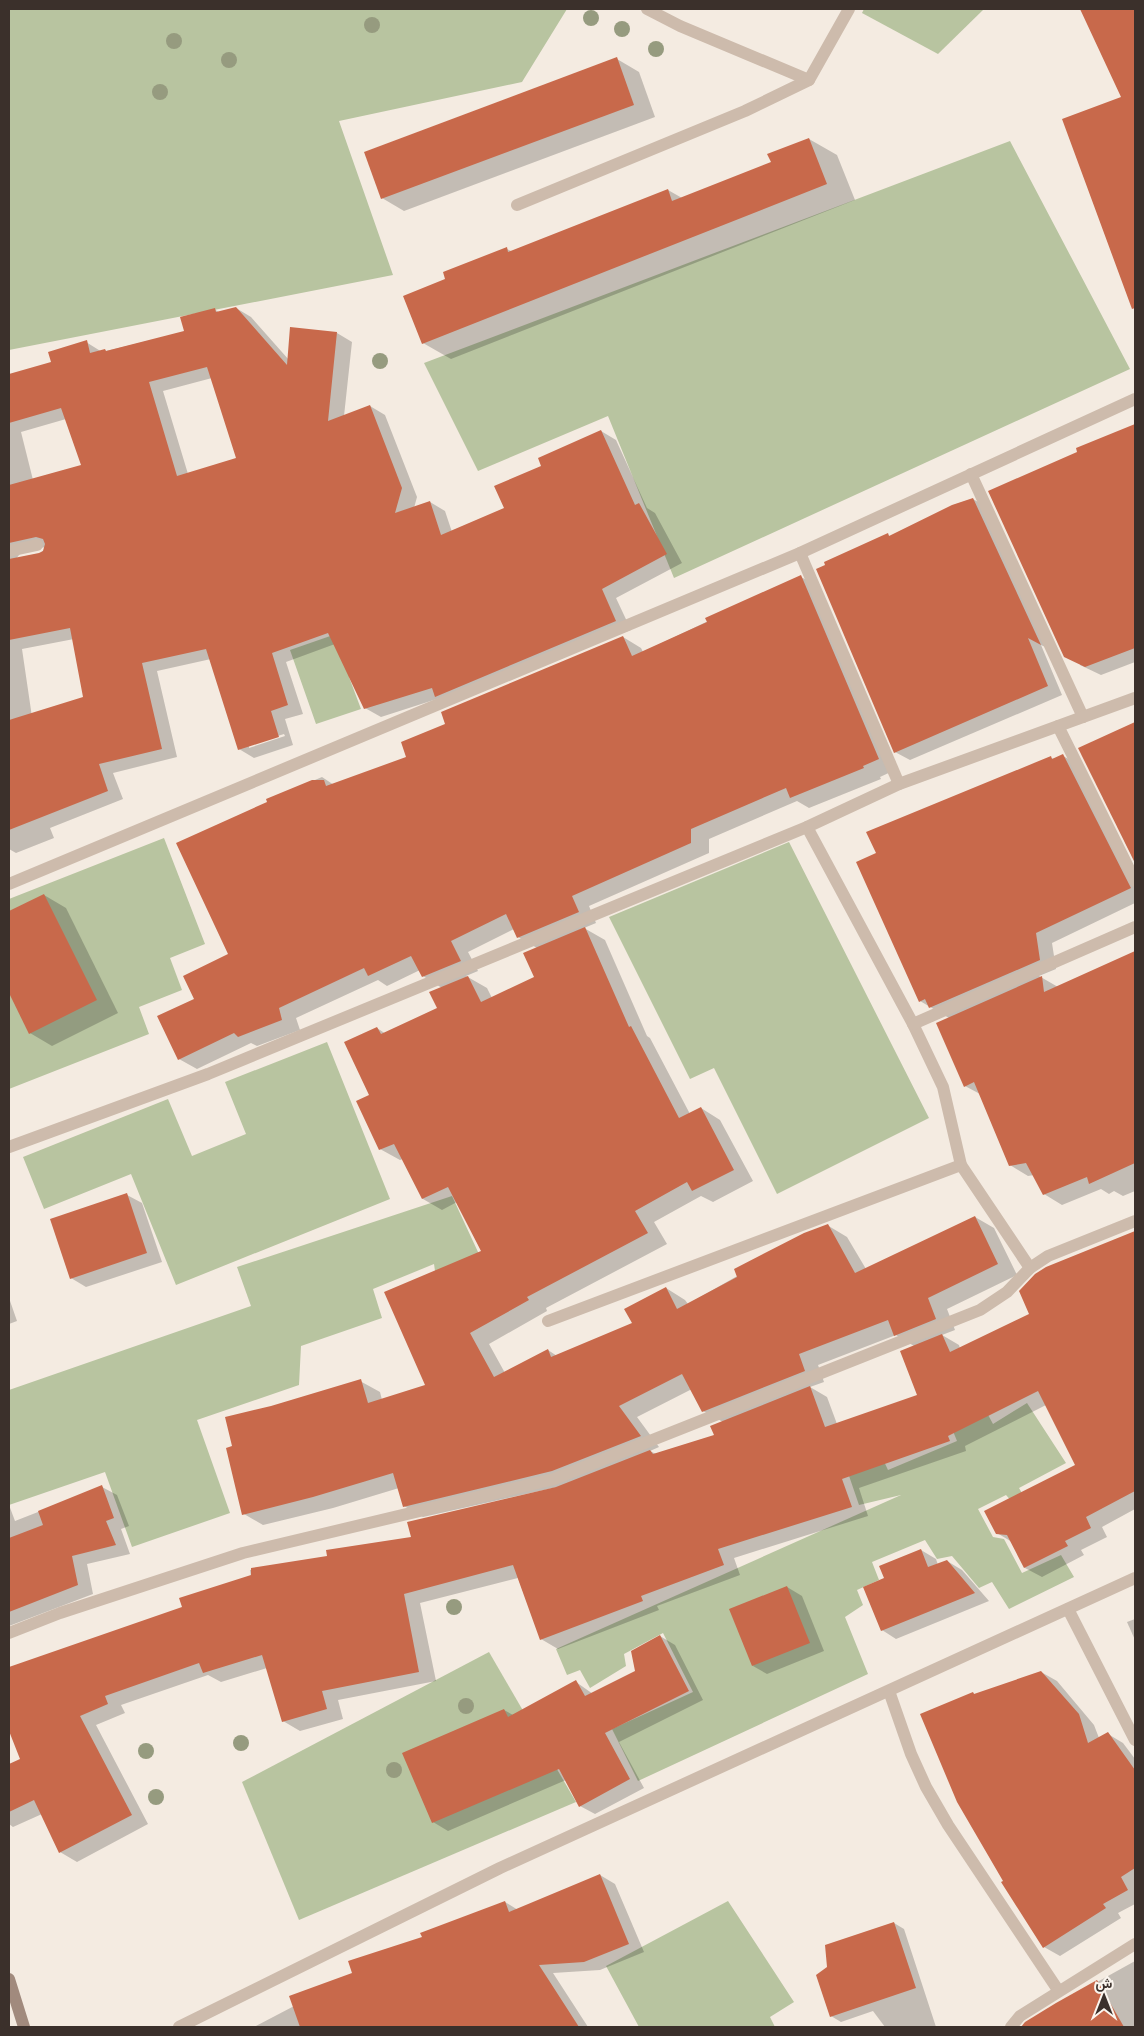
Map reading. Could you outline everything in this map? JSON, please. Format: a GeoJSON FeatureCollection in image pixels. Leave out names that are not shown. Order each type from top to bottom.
{"type":"FeatureCollection","features":[{"type":"Feature","properties":{"kind":"street"},"geometry":{"type":"LineString","coordinates":[[647,9],[680,26],[809,80]]}},
{"type":"Feature","properties":{"kind":"street"},"geometry":{"type":"LineString","coordinates":[[517,205],[745,111],[809,80],[848,9]]}},
{"type":"Feature","properties":{"kind":"street"},"geometry":{"type":"LineString","coordinates":[[9,884],[800,553],[1135,398]]}},
{"type":"Feature","properties":{"kind":"street"},"geometry":{"type":"LineString","coordinates":[[971,474],[1083,718]]}},
{"type":"Feature","properties":{"kind":"street"},"geometry":{"type":"LineString","coordinates":[[9,551],[37,545]]}},
{"type":"Feature","properties":{"kind":"street"},"geometry":{"type":"LineString","coordinates":[[800,553],[900,784]]}},
{"type":"Feature","properties":{"kind":"street"},"geometry":{"type":"LineString","coordinates":[[9,1147],[208,1074],[807,827],[900,784],[1135,698]]}},
{"type":"Feature","properties":{"kind":"street"},"geometry":{"type":"LineString","coordinates":[[1058,726],[1135,882]]}},
{"type":"Feature","properties":{"kind":"street"},"geometry":{"type":"LineString","coordinates":[[807,827],[913,1024],[943,1087],[961,1165],[1030,1268]]}},
{"type":"Feature","properties":{"kind":"street"},"geometry":{"type":"LineString","coordinates":[[913,1024],[1135,927]]}},
{"type":"Feature","properties":{"kind":"street"},"geometry":{"type":"LineString","coordinates":[[548,1321],[961,1165]]}},
{"type":"Feature","properties":{"kind":"street"},"geometry":{"type":"LineString","coordinates":[[9,1633],[60,1613],[243,1553],[554,1478],[980,1310],[1006,1292],[1030,1268],[1048,1256],[1135,1221]]}},
{"type":"Feature","properties":{"kind":"street"},"geometry":{"type":"LineString","coordinates":[[179,2027],[500,1868],[1135,1578]]}},
{"type":"Feature","properties":{"kind":"street"},"geometry":{"type":"LineString","coordinates":[[1068,1609],[1135,1739]]}},
{"type":"Feature","properties":{"kind":"street"},"geometry":{"type":"LineString","coordinates":[[889,1691],[911,1754],[926,1787],[948,1825],[1058,1990]]}},
{"type":"Feature","properties":{"kind":"street"},"geometry":{"type":"LineString","coordinates":[[1011,2027],[1020,2016],[1058,1990],[1135,1944]]}},
{"type":"Feature","properties":{"kind":"street"},"geometry":{"type":"LineString","coordinates":[[9,1979],[24,2027]]}},
{"type":"Feature","properties":{"kind":"green space"},"geometry":{"type":"Polygon","coordinates":[[[9,9],[567,9],[522,82],[339,121],[393,275],[9,350],[9,9]]]}},
{"type":"Feature","properties":{"kind":"green space"},"geometry":{"type":"Polygon","coordinates":[[[864,9],[984,9],[938,54],[862,13],[864,9]]]}},
{"type":"Feature","properties":{"kind":"green space"},"geometry":{"type":"Polygon","coordinates":[[[1010,141],[1130,369],[674,578],[608,416],[478,471],[424,363],[1010,141]]]}},
{"type":"Feature","properties":{"kind":"green space"},"geometry":{"type":"Polygon","coordinates":[[[362,625],[349,677],[361,709],[316,724],[290,650],[362,625]]]}},
{"type":"Feature","properties":{"kind":"green space"},"geometry":{"type":"Polygon","coordinates":[[[164,838],[205,944],[170,958],[182,990],[139,1007],[149,1034],[9,1089],[9,899],[164,838]]]}},
{"type":"Feature","properties":{"kind":"green space"},"geometry":{"type":"Polygon","coordinates":[[[789,842],[929,1118],[777,1194],[714,1068],[690,1079],[609,917],[789,842]]]}},
{"type":"Feature","properties":{"kind":"green space"},"geometry":{"type":"Polygon","coordinates":[[[327,1042],[390,1199],[176,1285],[131,1174],[44,1209],[23,1157],[168,1099],[192,1156],[246,1134],[225,1082],[327,1042]]]}},
{"type":"Feature","properties":{"kind":"green space"},"geometry":{"type":"Polygon","coordinates":[[[452,1196],[504,1308],[435,1271],[434,1264],[373,1289],[382,1318],[301,1346],[299,1385],[197,1420],[230,1513],[132,1547],[105,1472],[9,1505],[9,1390],[251,1306],[237,1267],[452,1196]]]}},
{"type":"Feature","properties":{"kind":"green space"},"geometry":{"type":"Polygon","coordinates":[[[967,1376],[993,1424],[1027,1403],[1066,1463],[1019,1488],[1023,1495],[1013,1503],[1006,1495],[978,1509],[993,1537],[1004,1539],[1022,1573],[1061,1555],[1074,1577],[1009,1609],[992,1582],[979,1588],[952,1556],[937,1559],[925,1540],[872,1562],[879,1580],[857,1590],[863,1605],[845,1617],[868,1674],[638,1781],[612,1729],[693,1692],[663,1633],[624,1654],[626,1666],[590,1688],[580,1670],[567,1675],[556,1649],[901,1495],[859,1505],[833,1429],[863,1417],[888,1470],[957,1441],[936,1389],[967,1376]]]}},
{"type":"Feature","properties":{"kind":"green space"},"geometry":{"type":"Polygon","coordinates":[[[489,1652],[576,1802],[299,1920],[242,1782],[489,1652]]]}},
{"type":"Feature","properties":{"kind":"green space"},"geometry":{"type":"Polygon","coordinates":[[[728,1901],[794,2002],[770,2017],[775,2027],[639,2027],[606,1966],[728,1901]]]}},
{"type":"Feature","properties":{"kind":"building"},"geometry":{"type":"Polygon","coordinates":[[[1080,9],[1135,9],[1135,308],[1132,309],[1062,119],[1121,97],[1080,9]]]}},
{"type":"Feature","properties":{"kind":"building"},"geometry":{"type":"Polygon","coordinates":[[[617,57],[634,105],[381,199],[364,152],[617,57]]]}},
{"type":"Feature","properties":{"kind":"building"},"geometry":{"type":"Polygon","coordinates":[[[809,138],[827,184],[422,344],[403,296],[445,279],[443,272],[507,247],[508,252],[668,189],[672,201],[771,162],[767,154],[809,138]]]}},
{"type":"Feature","properties":{"kind":"building"},"geometry":{"type":"Polygon","coordinates":[[[236,307],[287,365],[290,327],[337,332],[328,421],[370,405],[402,488],[395,513],[430,501],[441,535],[504,508],[494,486],[541,466],[538,458],[601,430],[635,505],[639,503],[667,554],[602,589],[616,621],[435,697],[432,688],[364,709],[328,633],[272,653],[288,705],[271,711],[279,737],[238,750],[206,649],[142,663],[162,749],[99,764],[108,791],[9,830],[9,720],[83,697],[70,628],[9,640],[9,559],[39,553],[43,551],[45,544],[43,539],[36,537],[9,543],[9,485],[81,465],[61,408],[9,423],[9,374],[51,362],[48,352],[87,340],[90,353],[105,349],[106,351],[184,331],[180,317],[215,308],[216,312],[236,307]],[[207,367],[149,382],[177,476],[236,458],[207,367]]]}},
{"type":"Feature","properties":{"kind":"building"},"geometry":{"type":"Polygon","coordinates":[[[1135,424],[1135,648],[1085,667],[1064,657],[988,491],[1077,452],[1076,448],[1135,424]]]}},
{"type":"Feature","properties":{"kind":"building"},"geometry":{"type":"Polygon","coordinates":[[[973,498],[1041,645],[1028,638],[1048,686],[894,753],[816,569],[825,565],[824,562],[888,533],[889,536],[952,505],[973,498]]]}},
{"type":"Feature","properties":{"kind":"building"},"geometry":{"type":"Polygon","coordinates":[[[801,575],[879,759],[863,766],[864,768],[790,798],[786,788],[691,829],[691,843],[572,896],[579,912],[517,938],[506,914],[451,941],[461,961],[422,977],[411,956],[368,976],[364,968],[279,1008],[282,1020],[238,1037],[234,1033],[178,1060],[157,1016],[194,999],[183,976],[228,954],[176,843],[267,802],[266,799],[312,780],[324,780],[326,786],[406,757],[401,742],[445,724],[441,712],[623,636],[632,656],[707,622],[705,618],[801,575]]]}},
{"type":"Feature","properties":{"kind":"building"},"geometry":{"type":"Polygon","coordinates":[[[1135,722],[1135,863],[1078,748],[1135,722]]]}},
{"type":"Feature","properties":{"kind":"building"},"geometry":{"type":"Polygon","coordinates":[[[1063,754],[1131,888],[1036,933],[1040,960],[929,1008],[925,999],[919,1002],[856,862],[876,853],[866,832],[1051,756],[1052,759],[1063,754]]]}},
{"type":"Feature","properties":{"kind":"building"},"geometry":{"type":"Polygon","coordinates":[[[44,894],[97,1000],[29,1034],[9,993],[9,911],[44,894]]]}},
{"type":"Feature","properties":{"kind":"building"},"geometry":{"type":"Polygon","coordinates":[[[585,927],[629,1027],[631,1026],[679,1118],[701,1107],[734,1170],[692,1191],[687,1182],[635,1211],[648,1233],[527,1297],[529,1300],[470,1333],[494,1377],[548,1349],[551,1357],[632,1323],[624,1309],[666,1287],[677,1309],[737,1277],[734,1269],[804,1233],[828,1224],[855,1273],[975,1216],[998,1264],[928,1298],[936,1319],[894,1336],[888,1320],[799,1354],[805,1371],[702,1412],[682,1374],[619,1406],[641,1436],[552,1471],[403,1507],[393,1473],[313,1497],[242,1515],[226,1448],[232,1446],[225,1417],[271,1406],[361,1379],[368,1403],[425,1385],[384,1292],[481,1251],[448,1187],[422,1199],[394,1144],[379,1150],[356,1101],[369,1095],[344,1042],[377,1027],[381,1034],[437,1008],[429,992],[468,976],[481,1002],[534,977],[523,953],[585,927]]]}},
{"type":"Feature","properties":{"kind":"building"},"geometry":{"type":"Polygon","coordinates":[[[1135,951],[1135,1163],[1089,1184],[1087,1177],[1043,1195],[1026,1163],[1009,1166],[974,1082],[964,1087],[936,1023],[1042,976],[1044,992],[1135,951]]]}},
{"type":"Feature","properties":{"kind":"building"},"geometry":{"type":"Polygon","coordinates":[[[127,1193],[147,1253],[70,1279],[50,1219],[127,1193]]]}},
{"type":"Feature","properties":{"kind":"building"},"geometry":{"type":"Polygon","coordinates":[[[1135,1231],[1135,1491],[1086,1517],[1091,1528],[1065,1541],[1068,1546],[1024,1568],[1007,1535],[996,1534],[984,1511],[1075,1465],[1038,1391],[948,1436],[950,1441],[842,1479],[852,1507],[718,1549],[724,1565],[641,1596],[643,1601],[540,1640],[513,1565],[404,1594],[419,1672],[322,1691],[327,1709],[282,1722],[262,1655],[203,1673],[199,1663],[105,1696],[108,1704],[80,1716],[132,1815],[59,1853],[34,1800],[9,1812],[9,1764],[20,1759],[9,1731],[9,1667],[182,1607],[179,1598],[251,1575],[251,1568],[327,1556],[326,1550],[411,1537],[407,1522],[556,1487],[650,1450],[653,1454],[714,1435],[710,1426],[810,1386],[825,1427],[917,1395],[900,1351],[942,1334],[950,1352],[1029,1314],[1019,1291],[1035,1274],[1046,1267],[1135,1231]]]}},
{"type":"Feature","properties":{"kind":"building"},"geometry":{"type":"Polygon","coordinates":[[[102,1485],[114,1518],[106,1521],[116,1545],[72,1556],[78,1585],[9,1612],[9,1538],[43,1525],[38,1511],[102,1485]]]}},
{"type":"Feature","properties":{"kind":"building"},"geometry":{"type":"Polygon","coordinates":[[[921,1549],[928,1567],[947,1560],[975,1593],[881,1631],[863,1587],[884,1578],[879,1566],[921,1549]]]}},
{"type":"Feature","properties":{"kind":"building"},"geometry":{"type":"Polygon","coordinates":[[[787,1586],[810,1643],[752,1666],[729,1609],[787,1586]]]}},
{"type":"Feature","properties":{"kind":"building"},"geometry":{"type":"Polygon","coordinates":[[[660,1635],[689,1691],[605,1733],[630,1779],[579,1807],[559,1769],[432,1823],[402,1753],[504,1709],[508,1717],[576,1680],[585,1696],[635,1671],[631,1651],[660,1635]]]}},
{"type":"Feature","properties":{"kind":"building"},"geometry":{"type":"Polygon","coordinates":[[[1041,1671],[1079,1714],[1088,1743],[1108,1732],[1135,1770],[1135,1868],[1121,1877],[1128,1890],[1103,1904],[1106,1908],[1043,1948],[1001,1882],[1003,1881],[957,1802],[920,1714],[973,1692],[974,1694],[1041,1671]]]}},
{"type":"Feature","properties":{"kind":"building"},"geometry":{"type":"Polygon","coordinates":[[[600,1874],[629,1944],[584,1962],[539,1965],[579,2027],[300,2027],[289,1996],[352,1973],[348,1961],[422,1937],[420,1933],[505,1901],[509,1912],[600,1874]]]}},
{"type":"Feature","properties":{"kind":"building"},"geometry":{"type":"Polygon","coordinates":[[[894,1922],[916,1988],[830,2017],[816,1975],[827,1967],[825,1945],[894,1922]]]}},
{"type":"Feature","properties":{"kind":"building"},"geometry":{"type":"Polygon","coordinates":[[[1097,1980],[1124,2027],[1021,2027],[1025,2022],[1097,1980]]]}}]}
